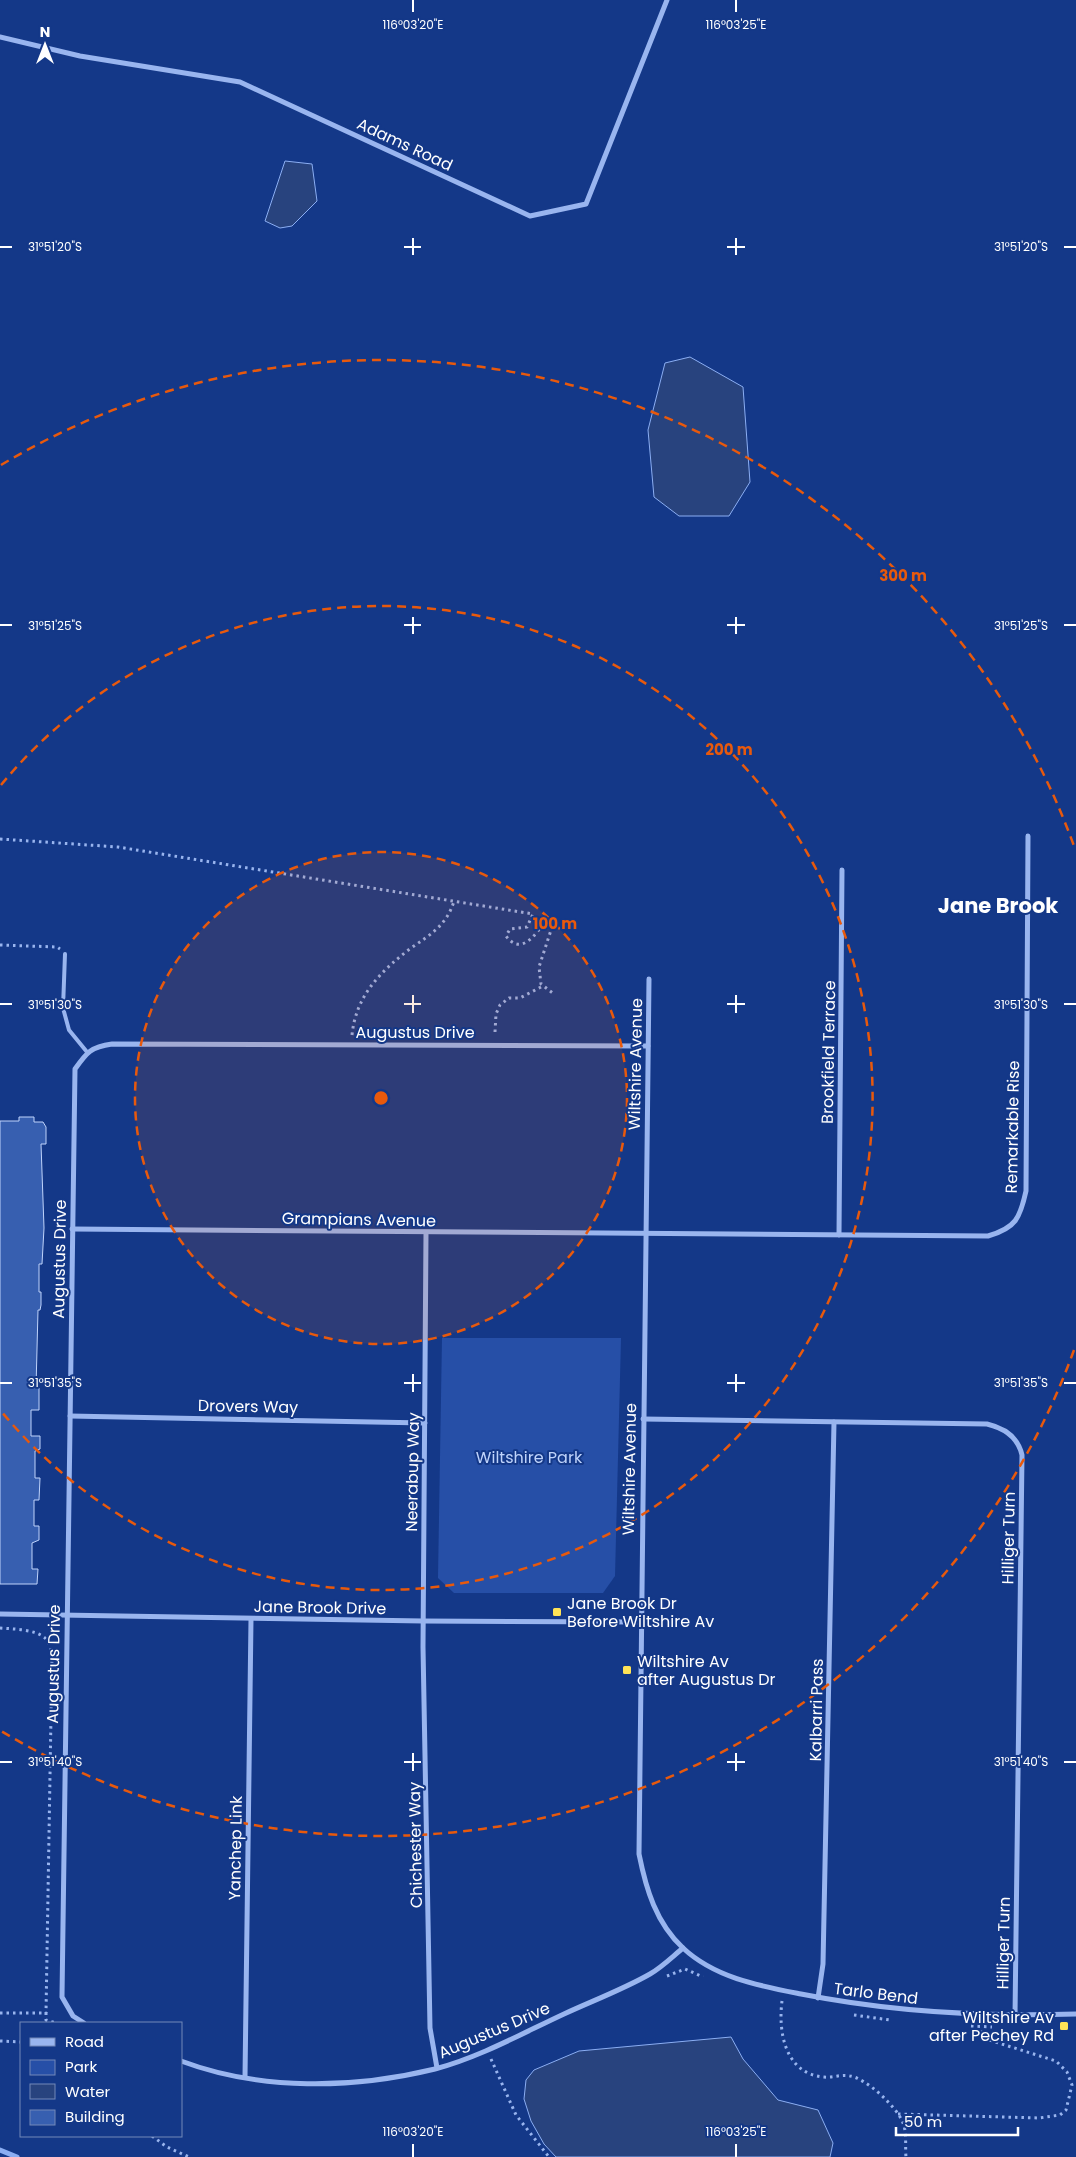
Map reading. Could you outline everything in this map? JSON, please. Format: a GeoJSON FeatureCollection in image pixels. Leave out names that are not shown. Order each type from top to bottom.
{"type":"FeatureCollection","features":[{"type":"Feature","properties":{"kind":"street","name":"Adams Road"},"geometry":{"type":"LineString","coordinates":[[0,37],[80,56],[240,82],[530,216],[586,204],[667,0]]}},
{"type":"Feature","properties":{"kind":"street","name":"Remarkable Rise"},"geometry":{"type":"LineString","coordinates":[[645,1234],[988,1236],[1004,1231],[1013,1224],[1022,1208],[1026,1191],[1028,836]]}},
{"type":"Feature","properties":{"kind":"street","name":"Brookfield Terrace"},"geometry":{"type":"LineString","coordinates":[[839,1235],[842,870]]}},
{"type":"Feature","properties":{"kind":"street","name":"Wiltshire Avenue"},"geometry":{"type":"LineString","coordinates":[[649,979],[640,1622],[639,1854],[645,1884],[653,1906],[683,1948]]}},
{"type":"Feature","properties":{"kind":"street","name":"Augustus Drive"},"geometry":{"type":"LineString","coordinates":[[82,2022],[73,2016],[62,1997],[73,1081],[75,1069],[87,1052],[97,1046],[112,1044],[648,1046]]}},
{"type":"Feature","properties":{"kind":"street","name":"Grampians Avenue"},"geometry":{"type":"LineString","coordinates":[[72,1229],[645,1234]]}},
{"type":"Feature","properties":{"kind":"street","name":"Neerabup Way"},"geometry":{"type":"LineString","coordinates":[[423,1621],[426,1233]]}},
{"type":"Feature","properties":{"kind":"street","name":"Drovers Way"},"geometry":{"type":"LineString","coordinates":[[70,1416],[425,1423]]}},
{"type":"Feature","properties":{"kind":"street","name":"Hilliger Turn"},"geometry":{"type":"LineString","coordinates":[[643,1419],[987,1424],[1005,1430],[1021,1449],[1015,2016]]}},
{"type":"Feature","properties":{"kind":"street","name":"Kalbarri Pass"},"geometry":{"type":"LineString","coordinates":[[818,1998],[824,1964],[834,1422]]}},
{"type":"Feature","properties":{"kind":"street","name":"Jane Brook Drive"},"geometry":{"type":"LineString","coordinates":[[0,1614],[251,1619],[640,1622]]}},
{"type":"Feature","properties":{"kind":"street","name":"Yanchep Link"},"geometry":{"type":"LineString","coordinates":[[245,2077],[251,1619]]}},
{"type":"Feature","properties":{"kind":"street","name":"Chichester Way"},"geometry":{"type":"LineString","coordinates":[[423,1621],[430,2028],[437,2068]]}},
{"type":"Feature","properties":{"kind":"street","name":"Augustus Drive"},"geometry":{"type":"LineString","coordinates":[[182,2061],[213,2072],[285,2083],[340,2083],[375,2080],[437,2068],[512,2038],[650,1974],[683,1948]]}},
{"type":"Feature","properties":{"kind":"street","name":"Tarlo Bend"},"geometry":{"type":"LineString","coordinates":[[683,1948],[711,1968],[734,1979],[818,1998],[897,2009],[1015,2016],[1076,2014]]}},
{"type":"Feature","properties":{"kind":"lane"},"geometry":{"type":"LineString","coordinates":[[63,954],[63,1008],[69,1030],[87,1052]]}},
{"type":"Feature","properties":{"kind":"path"},"geometry":{"type":"LineString","coordinates":[[0,839],[118,847],[533,914],[527,927],[510,929],[506,936],[514,943],[520,944],[531,940],[544,923],[549,923],[552,927],[552,932],[538,967],[541,984],[554,994]]}},
{"type":"Feature","properties":{"kind":"path"},"geometry":{"type":"LineString","coordinates":[[352,1037],[353,1024],[358,1007],[368,988],[379,974],[431,935],[444,922],[451,913],[454,901]]}},
{"type":"Feature","properties":{"kind":"path"},"geometry":{"type":"LineString","coordinates":[[0,946],[57,947],[61,949],[63,954]]}},
{"type":"Feature","properties":{"kind":"path"},"geometry":{"type":"LineString","coordinates":[[495,1032],[496,1014],[500,1005],[509,998],[520,998],[543,986]]}},
{"type":"Feature","properties":{"kind":"path"},"geometry":{"type":"LineString","coordinates":[[0,1628],[34,1633],[44,1638],[49,1645],[52,1657],[46,2020],[53,2022]]}},
{"type":"Feature","properties":{"kind":"path"},"geometry":{"type":"LineString","coordinates":[[666,1977],[684,1969],[709,1979]]}},
{"type":"Feature","properties":{"kind":"path"},"geometry":{"type":"LineString","coordinates":[[772,1999],[792,2003]]}},
{"type":"Feature","properties":{"kind":"path"},"geometry":{"type":"LineString","coordinates":[[782,2001],[780,2016],[783,2044],[797,2067],[810,2074],[824,2077],[852,2076],[876,2090],[904,2123],[906,2157]]}},
{"type":"Feature","properties":{"kind":"path"},"geometry":{"type":"LineString","coordinates":[[0,2013],[46,2013]]}},
{"type":"Feature","properties":{"kind":"path"},"geometry":{"type":"LineString","coordinates":[[849,2014],[897,2020]]}},
{"type":"Feature","properties":{"kind":"path"},"geometry":{"type":"LineString","coordinates":[[962,2025],[980,2027],[1000,2026]]}},
{"type":"Feature","properties":{"kind":"path"},"geometry":{"type":"LineString","coordinates":[[898,2114],[1040,2118],[1060,2115],[1066,2110],[1072,2085],[1067,2072],[1056,2061],[989,2040],[981,2032],[980,2027]]}},
{"type":"Feature","properties":{"kind":"path"},"geometry":{"type":"LineString","coordinates":[[0,2041],[20,2042]]}},
{"type":"Feature","properties":{"kind":"path"},"geometry":{"type":"LineString","coordinates":[[482,2061],[499,2054]]}},
{"type":"Feature","properties":{"kind":"path"},"geometry":{"type":"LineString","coordinates":[[490,2058],[516,2115],[549,2157]]}},
{"type":"Feature","properties":{"kind":"path"},"geometry":{"type":"LineString","coordinates":[[153,2137],[167,2147],[189,2157]]}},
{"type":"Feature","properties":{"kind":"green space","name":"Wiltshire Park"},"geometry":{"type":"Polygon","coordinates":[[[442,1338],[621,1338],[615,1576],[603,1593],[454,1593],[438,1578],[442,1338]]]}},
{"type":"Feature","properties":{"kind":"water"},"geometry":{"type":"Polygon","coordinates":[[[285,161],[312,164],[317,201],[292,226],[280,228],[265,221],[285,161]]]}},
{"type":"Feature","properties":{"kind":"water"},"geometry":{"type":"Polygon","coordinates":[[[690,357],[743,387],[750,482],[729,516],[679,516],[654,497],[648,430],[665,363],[690,357]]]}},
{"type":"Feature","properties":{"kind":"water"},"geometry":{"type":"Polygon","coordinates":[[[731,2037],[743,2059],[778,2100],[818,2110],[833,2143],[830,2157],[556,2157],[544,2144],[531,2121],[524,2099],[526,2080],[534,2070],[579,2051],[731,2037]]]}},
{"type":"Feature","properties":{"kind":"building"},"geometry":{"type":"Polygon","coordinates":[[[19,1117],[34,1117],[34,1122],[43,1122],[46,1127],[46,1144],[41,1144],[44,1228],[42,1264],[39,1264],[41,1305],[40,1310],[38,1310],[36,1388],[39,1388],[39,1410],[31,1410],[31,1436],[40,1436],[40,1449],[35,1451],[35,1478],[40,1478],[39,1500],[34,1500],[34,1526],[39,1526],[39,1540],[32,1543],[32,1569],[38,1569],[37,1584],[0,1584],[0,1121],[19,1121],[19,1117]]]}},
{"type":"Feature","properties":{"kind":"waterway","name":"Jane Brook"},"geometry":{"type":"LineString","coordinates":[[0,2150],[17,2157]]}},
{"type":"Feature","properties":{"kind":"place","name":"Jane Brook Dr Before Wiltshire Av"},"geometry":{"type":"Point","coordinates":[557,1612]}},
{"type":"Feature","properties":{"kind":"place","name":"Wiltshire Av after Augustus Dr"},"geometry":{"type":"Point","coordinates":[627,1670]}},
{"type":"Feature","properties":{"kind":"place","name":"Wiltshire Av after Pechey Rd"},"geometry":{"type":"Point","coordinates":[1064,2026]}},
{"type":"Feature","properties":{"kind":"district","name":"Jane Brook"},"geometry":{"type":"Point","coordinates":[998,906]}}]}
